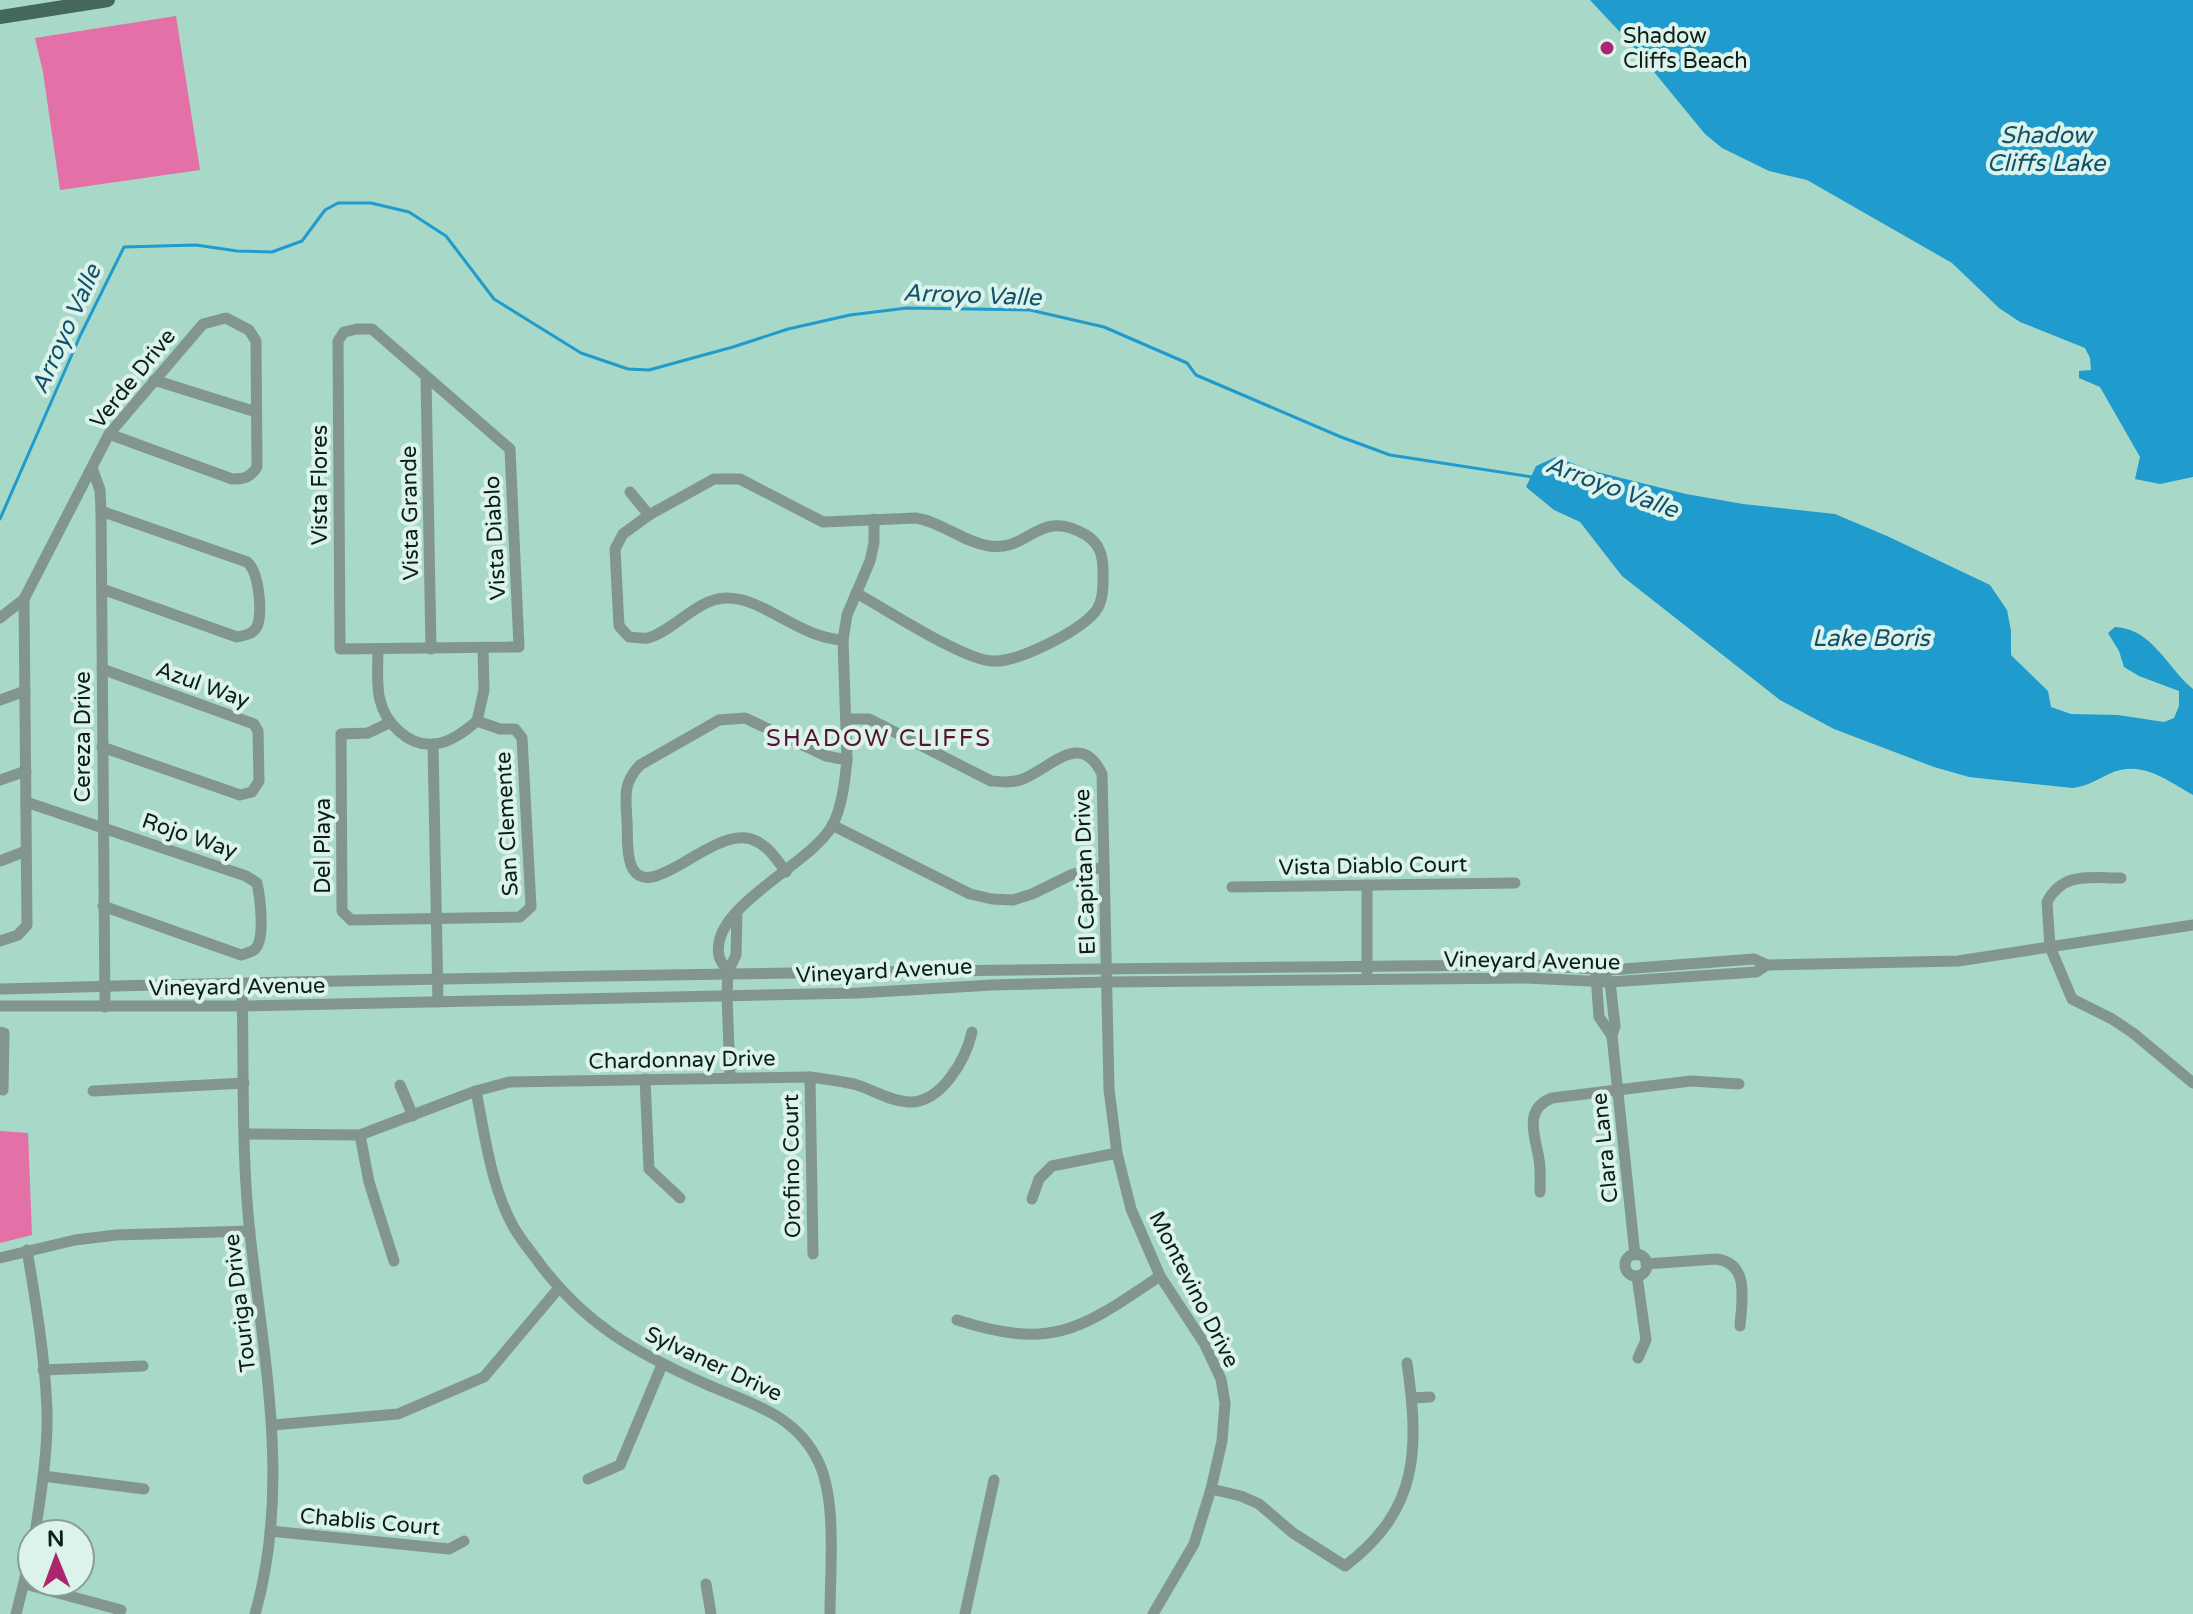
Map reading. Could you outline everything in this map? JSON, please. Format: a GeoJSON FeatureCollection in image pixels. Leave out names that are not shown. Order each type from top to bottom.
{"type":"FeatureCollection","features":[{"type":"Feature","properties":{"kind":"main road"},"geometry":{"type":"LineString","coordinates":[[0,17],[108,0]]}},
{"type":"Feature","properties":{"kind":"street","name":"Verde Drive"},"geometry":{"type":"LineString","coordinates":[[0,618],[24,599],[109,434],[154,380],[203,324],[226,318],[249,330],[256,341],[257,467],[252,475],[232,479],[109,434]]}},
{"type":"Feature","properties":{"kind":"street","name":"Vista Flores"},"geometry":{"type":"LineString","coordinates":[[426,377],[372,329],[344,332],[338,341],[340,649],[431,649]]}},
{"type":"Feature","properties":{"kind":"street","name":"Vista Diablo"},"geometry":{"type":"LineString","coordinates":[[426,377],[510,449],[519,647],[431,649]]}},
{"type":"Feature","properties":{"kind":"street","name":"Vista Grande"},"geometry":{"type":"LineString","coordinates":[[426,377],[431,649]]}},
{"type":"Feature","properties":{"kind":"street"},"geometry":{"type":"LineString","coordinates":[[154,380],[256,412]]}},
{"type":"Feature","properties":{"kind":"street","name":"Cereza Drive"},"geometry":{"type":"LineString","coordinates":[[92,468],[100,490],[101,511],[105,1007]]}},
{"type":"Feature","properties":{"kind":"street"},"geometry":{"type":"LineString","coordinates":[[843,640],[831,640],[803,631],[743,600],[724,597],[707,602],[648,638],[629,637],[619,626],[615,549],[623,534],[649,515],[714,479],[740,479],[823,522],[898,517],[929,520],[967,539],[990,546],[1011,545],[1045,526],[1057,524],[1085,534],[1097,543],[1103,557],[1102,598],[1096,611],[1043,646],[1009,661],[991,662],[974,658],[856,593]]}},
{"type":"Feature","properties":{"kind":"street"},"geometry":{"type":"LineString","coordinates":[[630,492],[649,515]]}},
{"type":"Feature","properties":{"kind":"street"},"geometry":{"type":"LineString","coordinates":[[101,511],[254,567],[258,577],[258,625],[250,635],[237,637],[102,589]]}},
{"type":"Feature","properties":{"kind":"street"},"geometry":{"type":"LineString","coordinates":[[730,1077],[727,995],[728,972],[736,955],[737,912],[812,850],[832,825],[845,779],[843,640],[847,615],[870,561],[874,519]]}},
{"type":"Feature","properties":{"kind":"street"},"geometry":{"type":"LineString","coordinates":[[0,941],[18,935],[27,925],[24,599]]}},
{"type":"Feature","properties":{"kind":"street"},"geometry":{"type":"LineString","coordinates":[[378,650],[379,699],[389,723],[420,743],[433,744],[454,738],[477,721],[484,690],[483,648]]}},
{"type":"Feature","properties":{"kind":"street","name":"Azul Way"},"geometry":{"type":"LineString","coordinates":[[102,669],[254,724],[258,731],[259,781],[252,792],[240,795],[102,747]]}},
{"type":"Feature","properties":{"kind":"street"},"geometry":{"type":"LineString","coordinates":[[0,700],[25,691]]}},
{"type":"Feature","properties":{"kind":"street"},"geometry":{"type":"LineString","coordinates":[[786,872],[771,851],[754,839],[735,837],[717,842],[656,878],[641,877],[632,868],[628,857],[626,786],[633,772],[719,720],[732,718],[745,718],[826,756],[847,760]]}},
{"type":"Feature","properties":{"kind":"street","name":"El Capitan Drive"},"geometry":{"type":"LineString","coordinates":[[846,719],[869,719],[991,781],[1010,783],[1024,778],[1072,752],[1086,754],[1096,762],[1102,774],[1107,976]]}},
{"type":"Feature","properties":{"kind":"street","name":"San Clemente"},"geometry":{"type":"LineString","coordinates":[[436,918],[520,917],[531,907],[522,738],[515,729],[500,729],[477,721]]}},
{"type":"Feature","properties":{"kind":"street","name":"Del Playa"},"geometry":{"type":"LineString","coordinates":[[389,723],[368,733],[341,734],[342,911],[351,920],[436,918]]}},
{"type":"Feature","properties":{"kind":"street"},"geometry":{"type":"LineString","coordinates":[[433,744],[438,1002]]}},
{"type":"Feature","properties":{"kind":"street"},"geometry":{"type":"LineString","coordinates":[[0,780],[26,771]]}},
{"type":"Feature","properties":{"kind":"street","name":"Rojo Way"},"geometry":{"type":"LineString","coordinates":[[26,802],[246,876],[257,883],[260,895],[260,941],[253,952],[241,955],[103,906]]}},
{"type":"Feature","properties":{"kind":"street"},"geometry":{"type":"LineString","coordinates":[[832,825],[970,894],[992,899],[1013,900],[1073,874],[1104,867]]}},
{"type":"Feature","properties":{"kind":"street"},"geometry":{"type":"LineString","coordinates":[[0,861],[26,851]]}},
{"type":"Feature","properties":{"kind":"street"},"geometry":{"type":"LineString","coordinates":[[2121,878],[2073,879],[2061,883],[2047,902],[2050,947],[2072,999],[2133,1033],[2193,1083]]}},
{"type":"Feature","properties":{"kind":"street","name":"Vista Diablo Court"},"geometry":{"type":"LineString","coordinates":[[1232,887],[1515,883]]}},
{"type":"Feature","properties":{"kind":"street"},"geometry":{"type":"LineString","coordinates":[[1367,885],[1367,973]]}},
{"type":"Feature","properties":{"kind":"street","name":"Vineyard Avenue"},"geometry":{"type":"LineString","coordinates":[[0,989],[728,972],[1107,976],[1367,973],[1534,965],[1596,976],[1754,959],[1767,965],[1958,961],[2193,925]]}},
{"type":"Feature","properties":{"kind":"street","name":"Vineyard Avenue"},"geometry":{"type":"LineString","coordinates":[[1610,982],[1756,972],[1767,965]]}},
{"type":"Feature","properties":{"kind":"street","name":"Vineyard Avenue"},"geometry":{"type":"LineString","coordinates":[[0,1006],[243,1006],[859,993],[1107,976]]}},
{"type":"Feature","properties":{"kind":"street","name":"Montevino Drive"},"geometry":{"type":"LineString","coordinates":[[1107,976],[1109,1089],[1117,1153],[1131,1209],[1160,1276],[1204,1343],[1221,1379],[1225,1403],[1222,1441],[1194,1544],[1153,1614]]}},
{"type":"Feature","properties":{"kind":"street"},"geometry":{"type":"LineString","coordinates":[[1596,976],[1610,982]]}},
{"type":"Feature","properties":{"kind":"street","name":"Clara Lane"},"geometry":{"type":"LineString","coordinates":[[1596,976],[1599,1017],[1612,1036]]}},
{"type":"Feature","properties":{"kind":"street","name":"Clara Lane"},"geometry":{"type":"LineString","coordinates":[[1610,982],[1615,1026],[1612,1036],[1635,1255]]}},
{"type":"Feature","properties":{"kind":"street","name":"Touriga Drive"},"geometry":{"type":"LineString","coordinates":[[242,985],[250,1231],[273,1425],[274,1488],[270,1531],[255,1614]]}},
{"type":"Feature","properties":{"kind":"street"},"geometry":{"type":"LineString","coordinates":[[0,1032],[4,1033],[3,1090]]}},
{"type":"Feature","properties":{"kind":"street","name":"Chardonnay Drive"},"geometry":{"type":"LineString","coordinates":[[360,1135],[476,1091],[509,1082],[810,1077],[855,1085],[911,1103],[934,1094],[951,1078],[967,1054],[972,1032]]}},
{"type":"Feature","properties":{"kind":"street","name":"Orofino Court"},"geometry":{"type":"LineString","coordinates":[[810,1077],[813,1254]]}},
{"type":"Feature","properties":{"kind":"street"},"geometry":{"type":"LineString","coordinates":[[645,1079],[649,1169],[680,1198]]}},
{"type":"Feature","properties":{"kind":"street"},"geometry":{"type":"LineString","coordinates":[[1540,1192],[1540,1164],[1532,1121],[1536,1107],[1552,1098],[1691,1081],[1739,1084]]}},
{"type":"Feature","properties":{"kind":"street"},"geometry":{"type":"LineString","coordinates":[[93,1091],[244,1083]]}},
{"type":"Feature","properties":{"kind":"street"},"geometry":{"type":"LineString","coordinates":[[400,1085],[413,1116]]}},
{"type":"Feature","properties":{"kind":"street","name":"Sylvaner Drive"},"geometry":{"type":"LineString","coordinates":[[476,1091],[494,1177],[513,1226],[558,1289],[613,1336],[662,1365],[781,1417],[803,1436],[819,1464],[829,1495],[830,1614]]}},
{"type":"Feature","properties":{"kind":"street"},"geometry":{"type":"LineString","coordinates":[[246,1134],[360,1135],[369,1182],[394,1261]]}},
{"type":"Feature","properties":{"kind":"street"},"geometry":{"type":"LineString","coordinates":[[1032,1199],[1039,1179],[1052,1166],[1117,1153]]}},
{"type":"Feature","properties":{"kind":"street"},"geometry":{"type":"LineString","coordinates":[[0,1258],[27,1250],[116,1235],[250,1231]]}},
{"type":"Feature","properties":{"kind":"street"},"geometry":{"type":"LineString","coordinates":[[27,1250],[37,1306],[47,1411],[37,1518]]}},
{"type":"Feature","properties":{"kind":"street"},"geometry":{"type":"LineString","coordinates":[[1635,1255],[1643,1257],[1646,1264],[1645,1271],[1637,1276],[1629,1274],[1625,1267],[1627,1259],[1635,1255]]}},
{"type":"Feature","properties":{"kind":"street"},"geometry":{"type":"LineString","coordinates":[[1646,1264],[1716,1259],[1734,1265],[1741,1281],[1740,1326]]}},
{"type":"Feature","properties":{"kind":"street"},"geometry":{"type":"LineString","coordinates":[[957,1320],[985,1329],[1046,1335],[1077,1328],[1160,1276]]}},
{"type":"Feature","properties":{"kind":"street"},"geometry":{"type":"LineString","coordinates":[[1637,1276],[1646,1340],[1638,1358]]}},
{"type":"Feature","properties":{"kind":"street"},"geometry":{"type":"LineString","coordinates":[[273,1425],[398,1414],[484,1377],[558,1289]]}},
{"type":"Feature","properties":{"kind":"street"},"geometry":{"type":"LineString","coordinates":[[1211,1489],[1259,1504],[1293,1533],[1345,1566],[1385,1529],[1398,1506],[1410,1473],[1414,1438],[1407,1363]]}},
{"type":"Feature","properties":{"kind":"street"},"geometry":{"type":"LineString","coordinates":[[588,1479],[620,1465],[662,1365]]}},
{"type":"Feature","properties":{"kind":"street"},"geometry":{"type":"LineString","coordinates":[[43,1370],[143,1366]]}},
{"type":"Feature","properties":{"kind":"street"},"geometry":{"type":"LineString","coordinates":[[1412,1398],[1430,1397]]}},
{"type":"Feature","properties":{"kind":"street"},"geometry":{"type":"LineString","coordinates":[[43,1476],[144,1489]]}},
{"type":"Feature","properties":{"kind":"street"},"geometry":{"type":"LineString","coordinates":[[965,1614],[994,1480]]}},
{"type":"Feature","properties":{"kind":"street","name":"Chablis Court"},"geometry":{"type":"LineString","coordinates":[[270,1531],[449,1549],[464,1541]]}},
{"type":"Feature","properties":{"kind":"street"},"geometry":{"type":"LineString","coordinates":[[706,1584],[711,1614]]}},
{"type":"Feature","properties":{"kind":"street"},"geometry":{"type":"LineString","coordinates":[[77,1598],[121,1610]]}},
{"type":"Feature","properties":{"kind":"shaded area"},"geometry":{"type":"Polygon","coordinates":[[[176,16],[200,170],[60,190],[35,38],[176,16]]]}},
{"type":"Feature","properties":{"kind":"shaded area"},"geometry":{"type":"Polygon","coordinates":[[[0,1131],[28,1133],[32,1235],[0,1243],[0,1131]]]}},
{"type":"Feature","properties":{"kind":"water","name":"Shadow Cliffs Lake"},"geometry":{"type":"Polygon","coordinates":[[[1590,0],[2193,0],[2193,477],[2160,484],[2135,479],[2140,457],[2100,387],[2079,378],[2079,371],[2091,370],[2085,348],[2020,322],[1999,308],[1952,263],[1807,180],[1769,171],[1722,148],[1705,134],[1631,44],[1590,0]]]}},
{"type":"Feature","properties":{"kind":"water","name":"Lake Boris"},"geometry":{"type":"Polygon","coordinates":[[[1556,457],[1593,471],[1686,494],[1835,514],[1990,585],[2007,610],[2011,655],[2048,691],[2051,707],[2071,714],[2118,715],[2164,722],[2174,718],[2179,706],[2179,691],[2124,667],[2108,633],[2115,627],[2139,634],[2193,689],[2193,795],[2153,773],[2132,769],[2121,770],[2073,788],[1969,777],[1834,729],[1780,700],[1622,576],[1580,522],[1554,510],[1526,487],[1536,466],[1556,457]]]}},
{"type":"Feature","properties":{"kind":"waterway","name":"Arroyo Valle"},"geometry":{"type":"LineString","coordinates":[[0,519],[80,336],[124,247],[196,245],[272,252],[302,241],[325,210],[338,203],[371,203],[409,212],[446,236],[494,299],[581,353],[628,369],[649,370],[788,329],[850,315],[907,308],[1030,310],[1104,327],[1187,363],[1196,375],[1390,455],[1532,477]]}},
{"type":"Feature","properties":{"kind":"place","name":"Shadow Cliffs Beach"},"geometry":{"type":"Point","coordinates":[1607,48]}},
{"type":"Feature","properties":{"kind":"district","name":"SHADOW CLIFFS"},"geometry":{"type":"Point","coordinates":[879,738]}}]}
